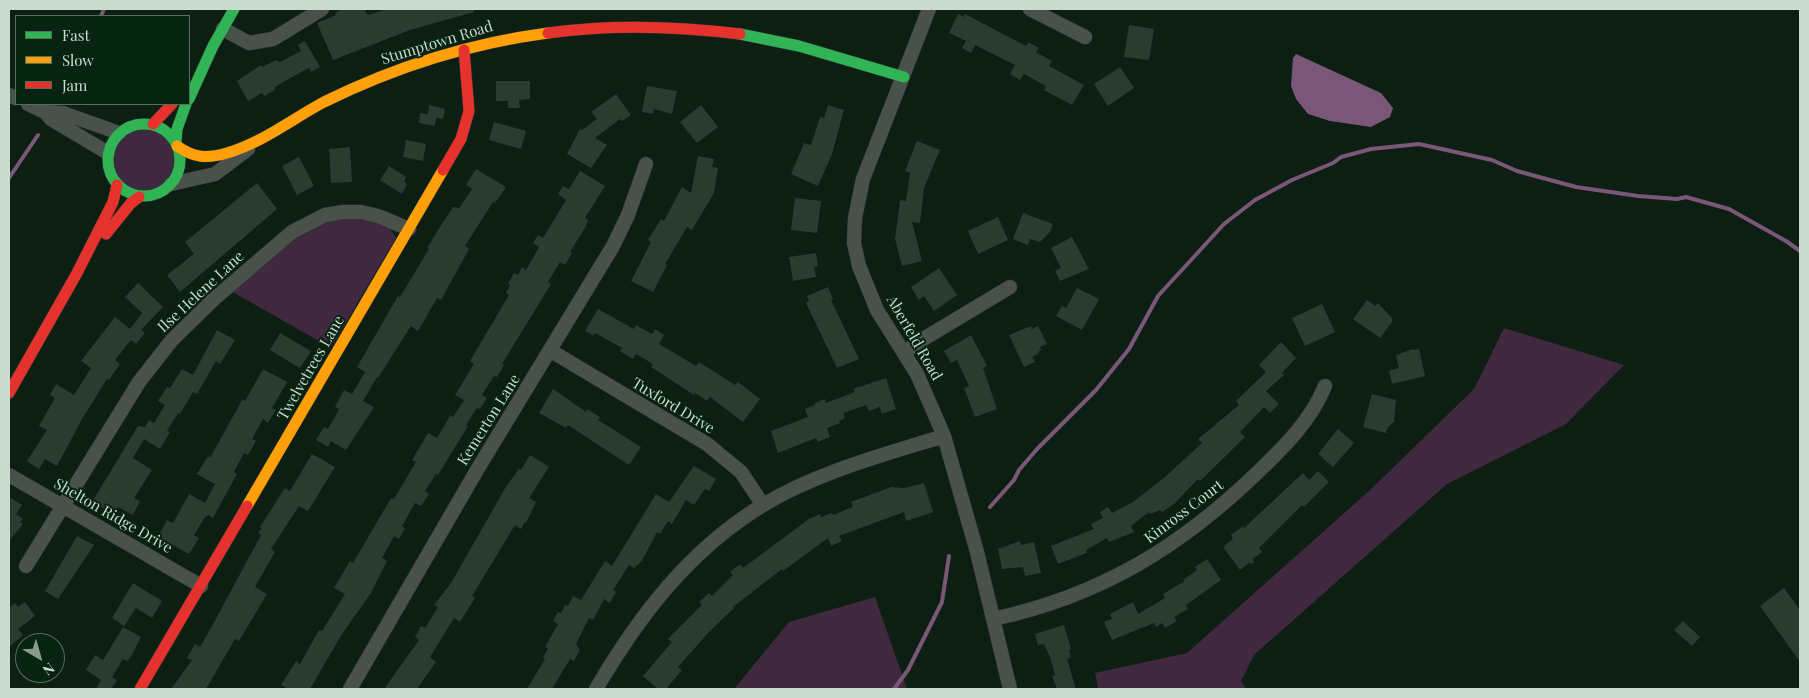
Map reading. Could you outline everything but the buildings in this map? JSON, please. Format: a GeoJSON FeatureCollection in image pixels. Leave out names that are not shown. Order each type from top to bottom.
{"type":"FeatureCollection","features":[{"type":"Feature","properties":{"kind":"street"},"geometry":{"type":"LineString","coordinates":[[190,79],[234,9]]}},
{"type":"Feature","properties":{"kind":"street"},"geometry":{"type":"LineString","coordinates":[[222,29],[249,43],[273,39],[322,9]]}},
{"type":"Feature","properties":{"kind":"street","name":"Aberfeld Road"},"geometry":{"type":"LineString","coordinates":[[929,9],[863,179],[855,218],[854,242],[859,266],[877,310],[926,392],[944,436],[1010,689]]}},
{"type":"Feature","properties":{"kind":"street"},"geometry":{"type":"LineString","coordinates":[[1030,9],[1085,37]]}},
{"type":"Feature","properties":{"kind":"street","name":"Stumptown Road"},"geometry":{"type":"LineString","coordinates":[[177,144],[195,157],[209,158],[227,154],[258,140],[300,115],[359,86],[464,50],[518,36],[566,29],[615,25],[702,29],[782,42],[904,77]]}},
{"type":"Feature","properties":{"kind":"street"},"geometry":{"type":"LineString","coordinates":[[190,96],[212,46]]}},
{"type":"Feature","properties":{"kind":"street","name":"Twelvetrees Lane"},"geometry":{"type":"LineString","coordinates":[[140,689],[409,229],[466,127],[470,97],[464,50]]}},
{"type":"Feature","properties":{"kind":"street"},"geometry":{"type":"LineString","coordinates":[[30,105],[45,112],[63,113],[118,133]]}},
{"type":"Feature","properties":{"kind":"street"},"geometry":{"type":"LineString","coordinates":[[153,124],[171,105]]}},
{"type":"Feature","properties":{"kind":"street"},"geometry":{"type":"LineString","coordinates":[[77,273],[125,210],[139,197],[161,192],[171,184],[177,175],[180,164],[177,129],[186,105]]}},
{"type":"Feature","properties":{"kind":"street"},"geometry":{"type":"LineString","coordinates":[[45,112],[51,120],[108,153]]}},
{"type":"Feature","properties":{"kind":"street"},"geometry":{"type":"LineString","coordinates":[[139,197],[117,186],[109,172],[108,153],[118,133],[137,124],[153,124],[168,132],[177,144]]}},
{"type":"Feature","properties":{"kind":"street","name":"Stumptown Road"},"geometry":{"type":"LineString","coordinates":[[171,184],[215,174],[258,140]]}},
{"type":"Feature","properties":{"kind":"street","name":"Kemerton Lane"},"geometry":{"type":"LineString","coordinates":[[350,689],[477,470],[613,246],[628,215],[646,164]]}},
{"type":"Feature","properties":{"kind":"street"},"geometry":{"type":"LineString","coordinates":[[9,393],[77,273],[113,202],[117,186]]}},
{"type":"Feature","properties":{"kind":"street","name":"Ilse Helene Lane"},"geometry":{"type":"LineString","coordinates":[[26,566],[121,409],[172,340],[214,299],[292,232],[325,215],[361,212],[378,216],[409,229]]}},
{"type":"Feature","properties":{"kind":"street"},"geometry":{"type":"LineString","coordinates":[[904,353],[920,341],[1010,287]]}},
{"type":"Feature","properties":{"kind":"street","name":"Tuxford Drive"},"geometry":{"type":"LineString","coordinates":[[551,351],[722,456],[741,472],[764,505]]}},
{"type":"Feature","properties":{"kind":"street","name":"Kinross Court"},"geometry":{"type":"LineString","coordinates":[[993,619],[1061,601],[1112,579],[1166,549],[1236,493],[1280,450],[1300,429],[1325,386]]}},
{"type":"Feature","properties":{"kind":"street"},"geometry":{"type":"LineString","coordinates":[[596,689],[622,645],[673,579],[727,530],[764,505],[838,471],[944,436]]}},
{"type":"Feature","properties":{"kind":"street","name":"Shelton Ridge Drive"},"geometry":{"type":"LineString","coordinates":[[9,475],[201,586]]}},
{"type":"Feature","properties":{"kind":"shaded area"},"geometry":{"type":"Polygon","coordinates":[[[1296,54],[1381,93],[1393,108],[1390,117],[1371,127],[1330,121],[1308,114],[1296,99],[1291,86],[1293,58],[1296,54]]]}},
{"type":"Feature","properties":{"kind":"shaded area"},"geometry":{"type":"Polygon","coordinates":[[[150,124],[169,134],[177,146],[179,160],[177,174],[169,186],[157,194],[136,196],[117,186],[109,174],[107,153],[117,134],[129,126],[150,124]]]}},
{"type":"Feature","properties":{"kind":"shaded area"},"geometry":{"type":"Polygon","coordinates":[[[338,217],[371,220],[386,226],[396,238],[331,348],[231,291],[308,230],[338,217]]]}},
{"type":"Feature","properties":{"kind":"shaded area"},"geometry":{"type":"Polygon","coordinates":[[[1504,328],[1624,365],[1566,424],[1447,484],[1254,655],[1241,681],[1246,689],[1098,689],[1095,673],[1187,653],[1369,491],[1474,389],[1504,328]]]}},
{"type":"Feature","properties":{"kind":"shaded area"},"geometry":{"type":"Polygon","coordinates":[[[875,597],[907,689],[734,689],[789,622],[875,597]]]}},
{"type":"Feature","properties":{"kind":"waterway"},"geometry":{"type":"LineString","coordinates":[[101,15],[104,9]]}},
{"type":"Feature","properties":{"kind":"waterway"},"geometry":{"type":"LineString","coordinates":[[9,178],[38,135]]}},
{"type":"Feature","properties":{"kind":"waterway"},"geometry":{"type":"LineString","coordinates":[[990,507],[1014,480],[1019,470],[1038,448],[1096,390],[1129,349],[1158,296],[1224,224],[1255,200],[1292,180],[1333,163],[1341,157],[1371,149],[1419,144],[1492,160],[1517,171],[1576,187],[1638,196],[1677,199],[1686,197],[1729,209],[1800,251]]}},
{"type":"Feature","properties":{"kind":"waterway"},"geometry":{"type":"LineString","coordinates":[[894,689],[908,670],[942,602],[949,556]]}},
{"type":"Feature","properties":{"kind":"traffic: fast"},"geometry":{"type":"LineString","coordinates":[[190,97],[213,46],[234,9]]}},
{"type":"Feature","properties":{"kind":"traffic: fast"},"geometry":{"type":"LineString","coordinates":[[740,34],[799,46],[904,77]]}},
{"type":"Feature","properties":{"kind":"traffic: fast"},"geometry":{"type":"LineString","coordinates":[[176,142],[177,129],[186,105]]}},
{"type":"Feature","properties":{"kind":"traffic: fast"},"geometry":{"type":"LineString","coordinates":[[151,124],[170,134],[178,146],[180,160],[178,174],[170,186],[158,194],[137,196],[118,186],[110,174],[108,153],[118,134],[130,126],[151,124]]}},
{"type":"Feature","properties":{"kind":"traffic: slow"},"geometry":{"type":"LineString","coordinates":[[177,146],[189,153],[207,157],[227,153],[265,137],[324,102],[377,78],[461,50],[519,37],[548,33]]}},
{"type":"Feature","properties":{"kind":"traffic: slow"},"geometry":{"type":"LineString","coordinates":[[247,506],[443,170]]}},
{"type":"Feature","properties":{"kind":"traffic: jam"},"geometry":{"type":"LineString","coordinates":[[548,33],[596,28],[644,27],[740,34]]}},
{"type":"Feature","properties":{"kind":"traffic: jam"},"geometry":{"type":"LineString","coordinates":[[443,170],[461,139],[469,111],[464,50]]}},
{"type":"Feature","properties":{"kind":"traffic: jam"},"geometry":{"type":"LineString","coordinates":[[153,124],[171,105]]}},
{"type":"Feature","properties":{"kind":"traffic: jam"},"geometry":{"type":"LineString","coordinates":[[9,393],[77,273],[113,202],[117,185]]}},
{"type":"Feature","properties":{"kind":"traffic: jam"},"geometry":{"type":"LineString","coordinates":[[106,234],[131,203],[139,197]]}},
{"type":"Feature","properties":{"kind":"traffic: jam"},"geometry":{"type":"LineString","coordinates":[[140,689],[247,506]]}}]}
